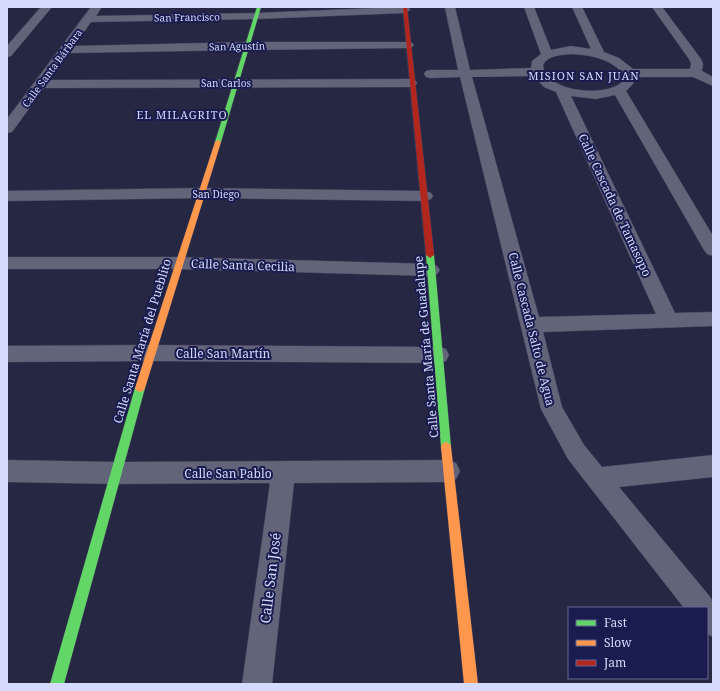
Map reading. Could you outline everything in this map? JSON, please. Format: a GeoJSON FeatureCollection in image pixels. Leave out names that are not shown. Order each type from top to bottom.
{"type":"FeatureCollection","features":[{"type":"Feature","properties":{"kind":"street"},"geometry":{"type":"LineString","coordinates":[[7,53],[12,41],[47,7]]}},
{"type":"Feature","properties":{"kind":"street","name":"Calle Santa Bárbara"},"geometry":{"type":"LineString","coordinates":[[7,129],[97,7]]}},
{"type":"Feature","properties":{"kind":"street","name":"Calle Cascada Salto de Agua"},"geometry":{"type":"LineString","coordinates":[[450,7],[465,73],[552,409],[576,452],[700,607]]}},
{"type":"Feature","properties":{"kind":"street"},"geometry":{"type":"LineString","coordinates":[[529,7],[547,54]]}},
{"type":"Feature","properties":{"kind":"street"},"geometry":{"type":"LineString","coordinates":[[577,7],[599,54]]}},
{"type":"Feature","properties":{"kind":"street"},"geometry":{"type":"LineString","coordinates":[[656,7],[697,64],[695,73]]}},
{"type":"Feature","properties":{"kind":"street","name":"San Francisco"},"geometry":{"type":"LineString","coordinates":[[88,19],[258,11],[405,8]]}},
{"type":"Feature","properties":{"kind":"street","name":"Calle Santa María de Guadalupe"},"geometry":{"type":"LineString","coordinates":[[405,8],[411,83],[425,196],[448,471],[471,684]]}},
{"type":"Feature","properties":{"kind":"street","name":"Calle Santa María del Pueblito"},"geometry":{"type":"LineString","coordinates":[[57,684],[115,473],[150,353],[202,193],[258,11]]}},
{"type":"Feature","properties":{"kind":"street","name":"San Agustín"},"geometry":{"type":"LineString","coordinates":[[66,50],[248,46],[408,45]]}},
{"type":"Feature","properties":{"kind":"street"},"geometry":{"type":"LineString","coordinates":[[571,50],[599,54],[622,65],[629,72],[630,79],[627,85],[619,90],[607,94],[592,95],[561,89],[550,84],[537,72],[536,65],[539,59],[547,54],[571,50]]}},
{"type":"Feature","properties":{"kind":"street"},"geometry":{"type":"LineString","coordinates":[[430,74],[537,72]]}},
{"type":"Feature","properties":{"kind":"street"},"geometry":{"type":"LineString","coordinates":[[629,72],[695,73],[713,82]]}},
{"type":"Feature","properties":{"kind":"street","name":"San Carlos"},"geometry":{"type":"LineString","coordinates":[[41,84],[411,83]]}},
{"type":"Feature","properties":{"kind":"street","name":"Calle Cascada de Tamasopo"},"geometry":{"type":"LineString","coordinates":[[561,89],[669,321]]}},
{"type":"Feature","properties":{"kind":"street"},"geometry":{"type":"LineString","coordinates":[[619,90],[713,250]]}},
{"type":"Feature","properties":{"kind":"street"},"geometry":{"type":"LineString","coordinates":[[7,107],[23,107]]}},
{"type":"Feature","properties":{"kind":"street","name":"San Diego"},"geometry":{"type":"LineString","coordinates":[[7,196],[202,193],[425,196]]}},
{"type":"Feature","properties":{"kind":"street","name":"Calle Santa Cecilia"},"geometry":{"type":"LineString","coordinates":[[7,263],[178,264],[431,270]]}},
{"type":"Feature","properties":{"kind":"street"},"geometry":{"type":"LineString","coordinates":[[531,325],[713,319]]}},
{"type":"Feature","properties":{"kind":"street","name":"Calle San Martín"},"geometry":{"type":"LineString","coordinates":[[7,354],[150,353],[439,355]]}},
{"type":"Feature","properties":{"kind":"street"},"geometry":{"type":"LineString","coordinates":[[598,478],[713,466]]}},
{"type":"Feature","properties":{"kind":"street","name":"Calle San Pablo"},"geometry":{"type":"LineString","coordinates":[[7,471],[115,473],[448,471]]}},
{"type":"Feature","properties":{"kind":"street","name":"Calle San José"},"geometry":{"type":"LineString","coordinates":[[257,684],[283,472]]}},
{"type":"Feature","properties":{"kind":"traffic: fast"},"geometry":{"type":"LineString","coordinates":[[218,142],[259,7]]}},
{"type":"Feature","properties":{"kind":"traffic: fast"},"geometry":{"type":"LineString","coordinates":[[430,255],[446,447]]}},
{"type":"Feature","properties":{"kind":"traffic: fast"},"geometry":{"type":"LineString","coordinates":[[57,684],[140,388]]}},
{"type":"Feature","properties":{"kind":"traffic: slow"},"geometry":{"type":"LineString","coordinates":[[140,388],[218,142]]}},
{"type":"Feature","properties":{"kind":"traffic: slow"},"geometry":{"type":"LineString","coordinates":[[446,447],[471,684]]}},
{"type":"Feature","properties":{"kind":"traffic: jam"},"geometry":{"type":"LineString","coordinates":[[405,7],[430,255]]}},
{"type":"Feature","properties":{"kind":"district","name":"MISION SAN JUAN"},"geometry":{"type":"Point","coordinates":[584,75]}},
{"type":"Feature","properties":{"kind":"district","name":"EL MILAGRITO"},"geometry":{"type":"Point","coordinates":[182,114]}}]}
